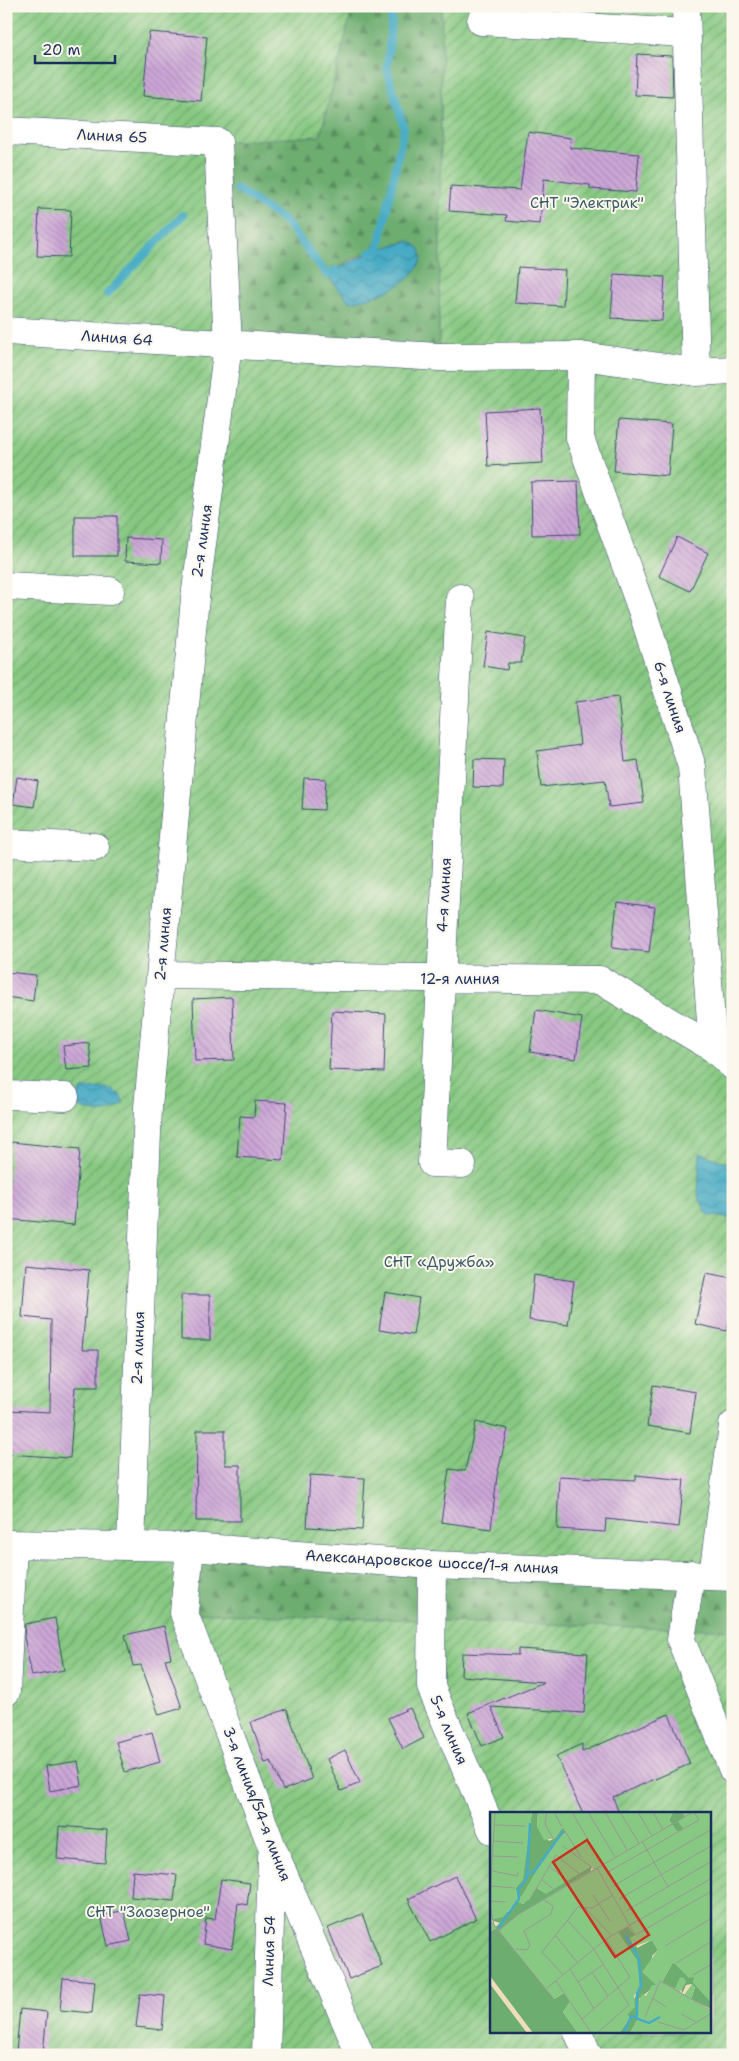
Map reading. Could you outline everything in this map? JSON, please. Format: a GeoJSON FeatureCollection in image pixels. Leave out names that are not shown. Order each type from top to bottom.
{"type":"FeatureCollection","features":[{"type":"Feature","properties":{"kind":"street"},"geometry":{"type":"LineString","coordinates":[[686,6],[685,33],[696,372]]}},
{"type":"Feature","properties":{"kind":"street"},"geometry":{"type":"LineString","coordinates":[[481,21],[685,33]]}},
{"type":"Feature","properties":{"kind":"street","name":"Линия 65"},"geometry":{"type":"LineString","coordinates":[[6,131],[218,142]]}},
{"type":"Feature","properties":{"kind":"street","name":"2-я линия"},"geometry":{"type":"LineString","coordinates":[[131,1546],[148,1107],[194,598],[228,345],[218,142]]}},
{"type":"Feature","properties":{"kind":"street","name":"Линия 64"},"geometry":{"type":"LineString","coordinates":[[6,330],[440,357],[581,356],[696,372],[733,370]]}},
{"type":"Feature","properties":{"kind":"street","name":"6-я линия"},"geometry":{"type":"LineString","coordinates":[[581,356],[580,438],[643,613],[692,767],[723,1057]]}},
{"type":"Feature","properties":{"kind":"street"},"geometry":{"type":"LineString","coordinates":[[6,586],[110,592]]}},
{"type":"Feature","properties":{"kind":"street","name":"4-я линия"},"geometry":{"type":"LineString","coordinates":[[460,598],[432,1163],[462,1164]]}},
{"type":"Feature","properties":{"kind":"street"},"geometry":{"type":"LineString","coordinates":[[6,843],[95,847]]}},
{"type":"Feature","properties":{"kind":"street","name":"12-я линия"},"geometry":{"type":"LineString","coordinates":[[161,976],[600,980],[723,1057]]}},
{"type":"Feature","properties":{"kind":"street"},"geometry":{"type":"LineString","coordinates":[[6,1095],[65,1097]]}},
{"type":"Feature","properties":{"kind":"street"},"geometry":{"type":"LineString","coordinates":[[733,1425],[712,1575],[681,1640],[733,1770]]}},
{"type":"Feature","properties":{"kind":"street"},"geometry":{"type":"LineString","coordinates":[[6,1692],[10,1545]]}},
{"type":"Feature","properties":{"kind":"street","name":"Александровское шоссе/1-я линия"},"geometry":{"type":"LineString","coordinates":[[10,1545],[190,1547],[432,1565],[712,1575]]}},
{"type":"Feature","properties":{"kind":"street","name":"3-я линия/54-я линия"},"geometry":{"type":"LineString","coordinates":[[190,1547],[184,1613],[272,1846],[360,2055]]}},
{"type":"Feature","properties":{"kind":"street","name":"5-я линия"},"geometry":{"type":"LineString","coordinates":[[432,1565],[431,1687],[490,1825]]}},
{"type":"Feature","properties":{"kind":"street","name":"Линия 54"},"geometry":{"type":"LineString","coordinates":[[266,2055],[272,1846]]}},
{"type":"Feature","properties":{"kind":"street"},"geometry":{"type":"LineString","coordinates":[[579,2034],[588,2055]]}},
{"type":"Feature","properties":{"kind":"green space"},"geometry":{"type":"Polygon","coordinates":[[[6,6],[353,6],[320,136],[218,142],[228,345],[439,356],[442,6],[733,6],[733,1577],[190,1547],[184,1613],[733,1630],[733,2055],[6,2055],[6,6]]]}},
{"type":"Feature","properties":{"kind":"green space"},"geometry":{"type":"Polygon","coordinates":[[[353,6],[442,6],[439,357],[228,345],[218,142],[320,136],[353,6]],[[379,248],[353,259],[327,274],[350,302],[379,248]]]}},
{"type":"Feature","properties":{"kind":"green space"},"geometry":{"type":"Polygon","coordinates":[[[190,1547],[733,1577],[733,1630],[184,1613],[190,1547]]]}},
{"type":"Feature","properties":{"kind":"water"},"geometry":{"type":"Polygon","coordinates":[[[410,241],[420,249],[422,259],[410,276],[392,289],[350,302],[327,275],[367,254],[410,241]]]}},
{"type":"Feature","properties":{"kind":"water"},"geometry":{"type":"Polygon","coordinates":[[[108,1088],[120,1095],[124,1103],[107,1112],[91,1111],[78,1106],[78,1096],[82,1089],[108,1088]]]}},
{"type":"Feature","properties":{"kind":"water"},"geometry":{"type":"Polygon","coordinates":[[[700,1153],[733,1165],[733,1219],[708,1215],[698,1196],[700,1153]]]}},
{"type":"Feature","properties":{"kind":"building"},"geometry":{"type":"Polygon","coordinates":[[[149,32],[207,37],[201,101],[143,96],[149,32]]]}},
{"type":"Feature","properties":{"kind":"building"},"geometry":{"type":"Polygon","coordinates":[[[637,54],[672,56],[673,97],[635,95],[637,54]]]}},
{"type":"Feature","properties":{"kind":"building"},"geometry":{"type":"Polygon","coordinates":[[[528,132],[571,138],[570,148],[639,154],[636,192],[590,189],[590,185],[544,179],[540,224],[506,221],[507,215],[449,211],[451,186],[520,190],[528,132]]]}},
{"type":"Feature","properties":{"kind":"building"},"geometry":{"type":"Polygon","coordinates":[[[39,209],[71,210],[69,257],[37,256],[39,209]]]}},
{"type":"Feature","properties":{"kind":"building"},"geometry":{"type":"Polygon","coordinates":[[[518,267],[565,270],[563,306],[515,303],[518,267]]]}},
{"type":"Feature","properties":{"kind":"building"},"geometry":{"type":"Polygon","coordinates":[[[614,274],[665,277],[662,321],[611,318],[614,274]]]}},
{"type":"Feature","properties":{"kind":"building"},"geometry":{"type":"Polygon","coordinates":[[[540,408],[543,463],[488,466],[485,411],[540,408]]]}},
{"type":"Feature","properties":{"kind":"building"},"geometry":{"type":"Polygon","coordinates":[[[619,420],[672,424],[668,476],[614,471],[619,420]]]}},
{"type":"Feature","properties":{"kind":"building"},"geometry":{"type":"Polygon","coordinates":[[[578,481],[580,534],[532,535],[531,482],[578,481]]]}},
{"type":"Feature","properties":{"kind":"building"},"geometry":{"type":"Polygon","coordinates":[[[75,516],[117,516],[117,556],[75,556],[75,516]]]}},
{"type":"Feature","properties":{"kind":"building"},"geometry":{"type":"Polygon","coordinates":[[[677,537],[708,553],[690,591],[659,576],[677,537]]]}},
{"type":"Feature","properties":{"kind":"building"},"geometry":{"type":"Polygon","coordinates":[[[126,538],[162,540],[161,563],[125,561],[126,538]]]}},
{"type":"Feature","properties":{"kind":"building"},"geometry":{"type":"Polygon","coordinates":[[[488,632],[525,638],[521,663],[508,663],[507,670],[483,666],[488,632]]]}},
{"type":"Feature","properties":{"kind":"building"},"geometry":{"type":"Polygon","coordinates":[[[618,697],[625,762],[638,760],[644,803],[609,807],[605,780],[541,787],[537,751],[580,745],[575,702],[618,697]]]}},
{"type":"Feature","properties":{"kind":"building"},"geometry":{"type":"Polygon","coordinates":[[[474,759],[504,760],[503,788],[473,787],[474,759]]]}},
{"type":"Feature","properties":{"kind":"building"},"geometry":{"type":"Polygon","coordinates":[[[17,777],[38,781],[34,807],[13,804],[17,777]]]}},
{"type":"Feature","properties":{"kind":"building"},"geometry":{"type":"Polygon","coordinates":[[[304,778],[326,779],[324,810],[302,809],[304,778]]]}},
{"type":"Feature","properties":{"kind":"building"},"geometry":{"type":"Polygon","coordinates":[[[617,902],[655,907],[649,952],[612,948],[617,902]]]}},
{"type":"Feature","properties":{"kind":"building"},"geometry":{"type":"Polygon","coordinates":[[[6,972],[36,975],[33,1001],[6,997],[6,972]]]}},
{"type":"Feature","properties":{"kind":"building"},"geometry":{"type":"Polygon","coordinates":[[[232,997],[234,1060],[195,1061],[193,999],[232,997]]]}},
{"type":"Feature","properties":{"kind":"building"},"geometry":{"type":"Polygon","coordinates":[[[536,1010],[582,1018],[576,1059],[530,1052],[536,1010]]]}},
{"type":"Feature","properties":{"kind":"building"},"geometry":{"type":"Polygon","coordinates":[[[332,1011],[386,1014],[384,1072],[329,1070],[332,1011]]]}},
{"type":"Feature","properties":{"kind":"building"},"geometry":{"type":"Polygon","coordinates":[[[89,1043],[92,1068],[66,1070],[63,1046],[89,1043]]]}},
{"type":"Feature","properties":{"kind":"building"},"geometry":{"type":"Polygon","coordinates":[[[255,1101],[287,1103],[283,1160],[237,1157],[240,1116],[254,1117],[255,1101]]]}},
{"type":"Feature","properties":{"kind":"building"},"geometry":{"type":"Polygon","coordinates":[[[11,1142],[80,1149],[74,1225],[6,1219],[11,1142]]]}},
{"type":"Feature","properties":{"kind":"building"},"geometry":{"type":"Polygon","coordinates":[[[26,1264],[89,1270],[82,1350],[98,1350],[98,1387],[75,1387],[70,1458],[6,1454],[6,1410],[50,1412],[51,1320],[22,1317],[26,1264]]]}},
{"type":"Feature","properties":{"kind":"building"},"geometry":{"type":"Polygon","coordinates":[[[706,1273],[733,1278],[733,1302],[727,1331],[695,1324],[706,1273]]]}},
{"type":"Feature","properties":{"kind":"building"},"geometry":{"type":"Polygon","coordinates":[[[534,1275],[574,1281],[568,1325],[529,1320],[534,1275]]]}},
{"type":"Feature","properties":{"kind":"building"},"geometry":{"type":"Polygon","coordinates":[[[385,1292],[419,1298],[413,1335],[379,1330],[385,1292]]]}},
{"type":"Feature","properties":{"kind":"building"},"geometry":{"type":"Polygon","coordinates":[[[181,1295],[210,1295],[210,1340],[181,1340],[181,1295]]]}},
{"type":"Feature","properties":{"kind":"building"},"geometry":{"type":"Polygon","coordinates":[[[653,1385],[696,1392],[690,1433],[647,1426],[653,1385]]]}},
{"type":"Feature","properties":{"kind":"building"},"geometry":{"type":"Polygon","coordinates":[[[476,1422],[508,1429],[497,1476],[491,1529],[441,1522],[449,1469],[465,1471],[476,1422]]]}},
{"type":"Feature","properties":{"kind":"building"},"geometry":{"type":"Polygon","coordinates":[[[197,1430],[225,1430],[225,1465],[240,1465],[240,1521],[196,1521],[197,1430]]]}},
{"type":"Feature","properties":{"kind":"building"},"geometry":{"type":"Polygon","coordinates":[[[310,1475],[365,1478],[362,1530],[307,1527],[310,1475]]]}},
{"type":"Feature","properties":{"kind":"building"},"geometry":{"type":"Polygon","coordinates":[[[636,1475],[684,1480],[679,1527],[606,1519],[605,1532],[557,1529],[559,1476],[636,1480],[636,1475]]]}},
{"type":"Feature","properties":{"kind":"building"},"geometry":{"type":"Polygon","coordinates":[[[55,1618],[64,1670],[32,1676],[24,1637],[25,1624],[55,1618]]]}},
{"type":"Feature","properties":{"kind":"building"},"geometry":{"type":"Polygon","coordinates":[[[164,1626],[171,1658],[165,1659],[182,1708],[159,1715],[141,1665],[133,1666],[125,1635],[164,1626]]]}},
{"type":"Feature","properties":{"kind":"building"},"geometry":{"type":"Polygon","coordinates":[[[518,1649],[588,1653],[584,1713],[491,1707],[504,1737],[482,1746],[468,1713],[544,1682],[461,1676],[462,1653],[518,1655],[518,1649]]]}},
{"type":"Feature","properties":{"kind":"building"},"geometry":{"type":"Polygon","coordinates":[[[410,1708],[424,1738],[403,1749],[388,1718],[410,1708]]]}},
{"type":"Feature","properties":{"kind":"building"},"geometry":{"type":"Polygon","coordinates":[[[287,1709],[312,1779],[283,1790],[271,1761],[265,1763],[251,1722],[287,1709]]]}},
{"type":"Feature","properties":{"kind":"building"},"geometry":{"type":"Polygon","coordinates":[[[669,1714],[690,1764],[613,1797],[618,1812],[582,1812],[556,1756],[582,1744],[582,1752],[669,1714]]]}},
{"type":"Feature","properties":{"kind":"building"},"geometry":{"type":"Polygon","coordinates":[[[152,1732],[160,1762],[125,1772],[116,1742],[152,1732]]]}},
{"type":"Feature","properties":{"kind":"building"},"geometry":{"type":"Polygon","coordinates":[[[345,1750],[360,1783],[341,1791],[327,1759],[345,1750]]]}},
{"type":"Feature","properties":{"kind":"building"},"geometry":{"type":"Polygon","coordinates":[[[78,1761],[82,1785],[50,1791],[46,1766],[78,1761]]]}},
{"type":"Feature","properties":{"kind":"building"},"geometry":{"type":"Polygon","coordinates":[[[59,1826],[107,1830],[105,1863],[57,1859],[59,1826]]]}},
{"type":"Feature","properties":{"kind":"building"},"geometry":{"type":"Polygon","coordinates":[[[133,1871],[177,1875],[174,1901],[131,1897],[133,1871]]]}},
{"type":"Feature","properties":{"kind":"building"},"geometry":{"type":"Polygon","coordinates":[[[455,1876],[476,1919],[430,1942],[408,1899],[455,1876]]]}},
{"type":"Feature","properties":{"kind":"building"},"geometry":{"type":"Polygon","coordinates":[[[221,1879],[250,1883],[247,1905],[238,1903],[232,1949],[203,1944],[206,1918],[215,1919],[221,1879]]]}},
{"type":"Feature","properties":{"kind":"building"},"geometry":{"type":"Polygon","coordinates":[[[124,1910],[131,1941],[108,1946],[101,1916],[124,1910]]]}},
{"type":"Feature","properties":{"kind":"building"},"geometry":{"type":"Polygon","coordinates":[[[362,1914],[382,1966],[349,1979],[328,1928],[362,1914]]]}},
{"type":"Feature","properties":{"kind":"building"},"geometry":{"type":"Polygon","coordinates":[[[63,1978],[95,1981],[92,2013],[60,2010],[63,1978]]]}},
{"type":"Feature","properties":{"kind":"building"},"geometry":{"type":"Polygon","coordinates":[[[140,1994],[165,1996],[162,2030],[136,2027],[140,1994]]]}},
{"type":"Feature","properties":{"kind":"building"},"geometry":{"type":"Polygon","coordinates":[[[20,2009],[47,2012],[43,2054],[16,2052],[20,2009]]]}},
{"type":"Feature","properties":{"kind":"waterway"},"geometry":{"type":"LineString","coordinates":[[370,253],[379,248],[404,128],[387,69],[393,6]]}},
{"type":"Feature","properties":{"kind":"waterway"},"geometry":{"type":"LineString","coordinates":[[237,189],[286,222],[327,275],[336,270]]}},
{"type":"Feature","properties":{"kind":"waterway"},"geometry":{"type":"LineString","coordinates":[[107,294],[183,215]]}},
{"type":"Feature","properties":{"kind":"park label","name":"СНТ \"Электрик\""},"geometry":{"type":"Point","coordinates":[587,203]}},
{"type":"Feature","properties":{"kind":"park label","name":"СНТ «Дружба»"},"geometry":{"type":"Point","coordinates":[439,1262]}},
{"type":"Feature","properties":{"kind":"park label","name":"СНТ \"Заозерное\""},"geometry":{"type":"Point","coordinates":[148,1912]}}]}
